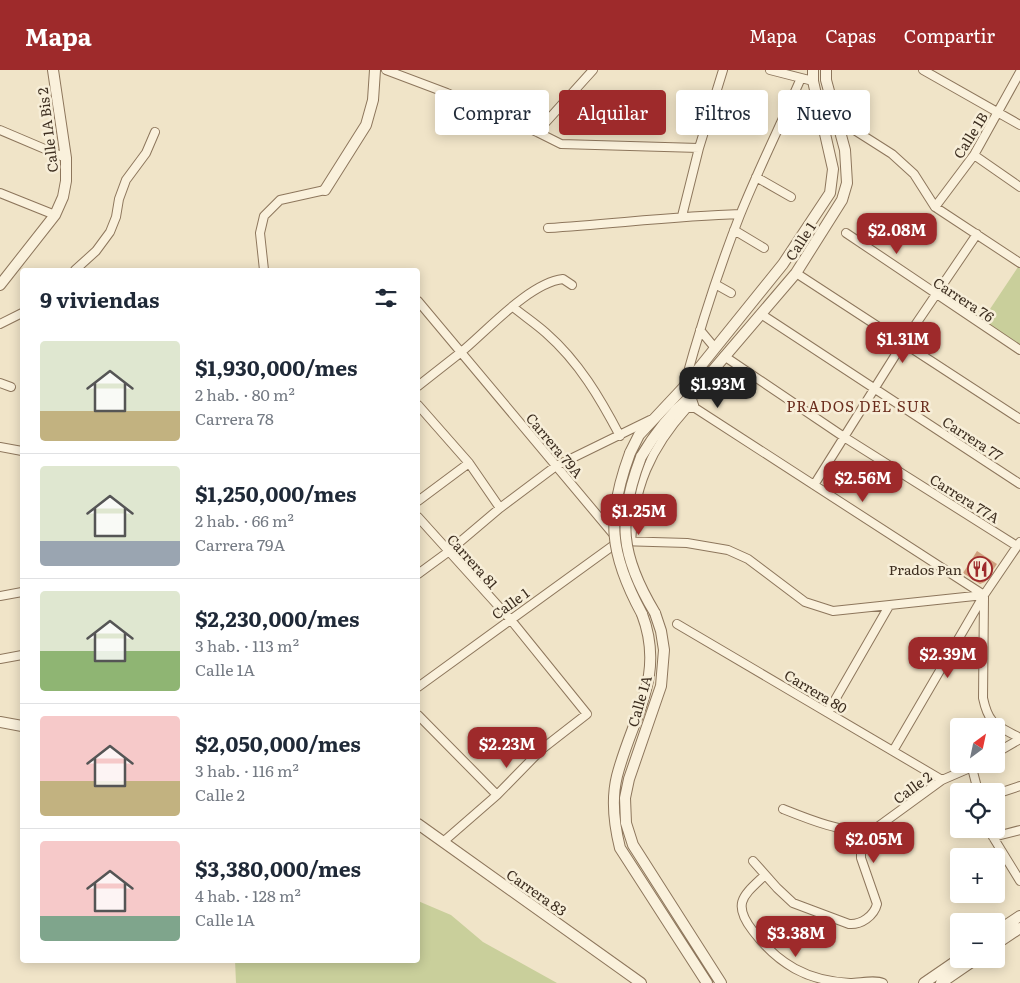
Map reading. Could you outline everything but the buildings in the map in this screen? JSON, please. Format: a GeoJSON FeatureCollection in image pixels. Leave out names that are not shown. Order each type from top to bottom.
{"type":"FeatureCollection","features":[{"type":"Feature","properties":{"kind":"street","name":"Calle 1A Bis 2"},"geometry":{"type":"LineString","coordinates":[[0,285],[55,215],[65,189],[66,158],[53,70]]}},
{"type":"Feature","properties":{"kind":"street"},"geometry":{"type":"LineString","coordinates":[[264,268],[260,233],[264,216],[280,200],[325,190],[366,125],[373,100],[375,70]]}},
{"type":"Feature","properties":{"kind":"street"},"geometry":{"type":"LineString","coordinates":[[386,70],[439,90]]}},
{"type":"Feature","properties":{"kind":"street"},"geometry":{"type":"LineString","coordinates":[[549,119],[593,70]]}},
{"type":"Feature","properties":{"kind":"street"},"geometry":{"type":"LineString","coordinates":[[682,216],[698,148],[723,70]]}},
{"type":"Feature","properties":{"kind":"street"},"geometry":{"type":"LineString","coordinates":[[770,70],[813,81]]}},
{"type":"Feature","properties":{"kind":"street","name":"Calle 1"},"geometry":{"type":"LineString","coordinates":[[420,573],[556,466],[653,418],[683,388],[783,264],[830,193],[833,181],[830,154],[813,81],[813,70]]}},
{"type":"Feature","properties":{"kind":"street","name":"Calle 1"},"geometry":{"type":"LineString","coordinates":[[826,70],[829,90]]}},
{"type":"Feature","properties":{"kind":"street"},"geometry":{"type":"LineString","coordinates":[[922,70],[999,112],[1020,126]]}},
{"type":"Feature","properties":{"kind":"street","name":"Calle 1B"},"geometry":{"type":"LineString","coordinates":[[935,207],[974,155],[1020,72]]}},
{"type":"Feature","properties":{"kind":"street","name":"Calle 1"},"geometry":{"type":"LineString","coordinates":[[683,388],[715,284],[740,214],[802,78]]}},
{"type":"Feature","properties":{"kind":"street"},"geometry":{"type":"LineString","coordinates":[[0,130],[66,158]]}},
{"type":"Feature","properties":{"kind":"street"},"geometry":{"type":"LineString","coordinates":[[76,268],[96,251],[110,232],[126,180],[146,153],[155,132]]}},
{"type":"Feature","properties":{"kind":"street"},"geometry":{"type":"LineString","coordinates":[[543,135],[561,144],[698,148]]}},
{"type":"Feature","properties":{"kind":"street","name":"Calle 1"},"geometry":{"type":"LineString","coordinates":[[691,396],[796,273],[837,211],[847,183],[845,150],[841,135]]}},
{"type":"Feature","properties":{"kind":"street"},"geometry":{"type":"LineString","coordinates":[[862,135],[892,154],[914,174],[935,207],[1020,263]]}},
{"type":"Feature","properties":{"kind":"street"},"geometry":{"type":"LineString","coordinates":[[974,155],[1020,187]]}},
{"type":"Feature","properties":{"kind":"street"},"geometry":{"type":"LineString","coordinates":[[756,177],[791,197]]}},
{"type":"Feature","properties":{"kind":"street"},"geometry":{"type":"LineString","coordinates":[[0,193],[55,215]]}},
{"type":"Feature","properties":{"kind":"street"},"geometry":{"type":"LineString","coordinates":[[548,228],[623,223],[682,216],[740,214]]}},
{"type":"Feature","properties":{"kind":"street"},"geometry":{"type":"LineString","coordinates":[[734,230],[764,248]]}},
{"type":"Feature","properties":{"kind":"street","name":"Carrera 76"},"geometry":{"type":"LineString","coordinates":[[846,233],[935,295],[1020,350]]}},
{"type":"Feature","properties":{"kind":"street"},"geometry":{"type":"LineString","coordinates":[[814,485],[903,343],[977,234]]}},
{"type":"Feature","properties":{"kind":"street"},"geometry":{"type":"LineString","coordinates":[[796,273],[1020,419]]}},
{"type":"Feature","properties":{"kind":"street"},"geometry":{"type":"LineString","coordinates":[[420,384],[528,294],[558,279],[563,279],[572,285]]}},
{"type":"Feature","properties":{"kind":"street"},"geometry":{"type":"LineString","coordinates":[[715,284],[731,293]]}},
{"type":"Feature","properties":{"kind":"street","name":"Carrera 79A"},"geometry":{"type":"LineString","coordinates":[[420,303],[619,541]]}},
{"type":"Feature","properties":{"kind":"street"},"geometry":{"type":"LineString","coordinates":[[513,307],[546,333],[576,364],[600,398],[620,436]]}},
{"type":"Feature","properties":{"kind":"street"},"geometry":{"type":"LineString","coordinates":[[0,324],[20,314]]}},
{"type":"Feature","properties":{"kind":"street","name":"Carrera 77"},"geometry":{"type":"LineString","coordinates":[[761,314],[1020,484]]}},
{"type":"Feature","properties":{"kind":"street"},"geometry":{"type":"LineString","coordinates":[[700,330],[715,348]]}},
{"type":"Feature","properties":{"kind":"street","name":"Carrera 77A"},"geometry":{"type":"LineString","coordinates":[[724,356],[844,437],[1019,544]]}},
{"type":"Feature","properties":{"kind":"street"},"geometry":{"type":"LineString","coordinates":[[0,383],[11,387]]}},
{"type":"Feature","properties":{"kind":"street"},"geometry":{"type":"LineString","coordinates":[[691,396],[695,408]]}},
{"type":"Feature","properties":{"kind":"street","name":"Calle 1A"},"geometry":{"type":"LineString","coordinates":[[691,396],[665,420],[654,434],[641,457],[629,488],[625,520],[628,553],[635,576],[655,613],[661,631],[664,650],[661,686],[625,798],[626,823],[633,844],[721,983]]}},
{"type":"Feature","properties":{"kind":"street"},"geometry":{"type":"LineString","coordinates":[[420,407],[469,463],[500,508]]}},
{"type":"Feature","properties":{"kind":"street"},"geometry":{"type":"LineString","coordinates":[[631,542],[632,521],[638,490],[649,460],[671,426],[687,408],[695,408],[984,595]]}},
{"type":"Feature","properties":{"kind":"street","name":"Calle 1A"},"geometry":{"type":"LineString","coordinates":[[653,418],[639,435],[630,453],[618,484],[614,518],[616,552],[626,584],[642,614],[649,633],[651,651],[649,681],[617,776],[614,797],[615,826],[620,848],[707,983]]}},
{"type":"Feature","properties":{"kind":"street"},"geometry":{"type":"LineString","coordinates":[[0,447],[20,451]]}},
{"type":"Feature","properties":{"kind":"street"},"geometry":{"type":"LineString","coordinates":[[420,500],[469,463]]}},
{"type":"Feature","properties":{"kind":"street","name":"Carrera 81"},"geometry":{"type":"LineString","coordinates":[[420,519],[511,620],[587,714],[542,749],[497,795]]}},
{"type":"Feature","properties":{"kind":"street"},"geometry":{"type":"LineString","coordinates":[[619,541],[686,543],[728,550],[748,559],[805,602],[833,611],[984,595]]}},
{"type":"Feature","properties":{"kind":"street","name":"Calle 1"},"geometry":{"type":"LineString","coordinates":[[420,686],[619,541]]}},
{"type":"Feature","properties":{"kind":"street"},"geometry":{"type":"LineString","coordinates":[[893,751],[984,595],[1019,544]]}},
{"type":"Feature","properties":{"kind":"street"},"geometry":{"type":"LineString","coordinates":[[0,596],[20,592]]}},
{"type":"Feature","properties":{"kind":"street"},"geometry":{"type":"LineString","coordinates":[[984,595],[983,698],[986,714],[996,725],[1020,738],[1005,747]]}},
{"type":"Feature","properties":{"kind":"street"},"geometry":{"type":"LineString","coordinates":[[828,712],[889,606]]}},
{"type":"Feature","properties":{"kind":"street","name":"Carrera 80"},"geometry":{"type":"LineString","coordinates":[[678,624],[942,780]]}},
{"type":"Feature","properties":{"kind":"street"},"geometry":{"type":"LineString","coordinates":[[0,659],[20,655]]}},
{"type":"Feature","properties":{"kind":"street"},"geometry":{"type":"LineString","coordinates":[[420,717],[497,795],[443,842]]}},
{"type":"Feature","properties":{"kind":"street"},"geometry":{"type":"LineString","coordinates":[[0,722],[20,726]]}},
{"type":"Feature","properties":{"kind":"street","name":"Calle 2"},"geometry":{"type":"LineString","coordinates":[[861,832],[872,831],[942,780],[958,773]]}},
{"type":"Feature","properties":{"kind":"street"},"geometry":{"type":"LineString","coordinates":[[1005,791],[1020,786]]}},
{"type":"Feature","properties":{"kind":"street"},"geometry":{"type":"LineString","coordinates":[[753,861],[793,903],[856,925],[863,922],[875,910],[877,904],[861,858],[861,832],[809,820],[783,809]]}},
{"type":"Feature","properties":{"kind":"street","name":"Carrera 83"},"geometry":{"type":"LineString","coordinates":[[420,825],[641,983]]}},
{"type":"Feature","properties":{"kind":"street"},"geometry":{"type":"LineString","coordinates":[[1005,834],[1020,830]]}},
{"type":"Feature","properties":{"kind":"street"},"geometry":{"type":"LineString","coordinates":[[994,838],[1020,881]]}},
{"type":"Feature","properties":{"kind":"street"},"geometry":{"type":"LineString","coordinates":[[765,875],[744,896],[741,904],[747,923],[765,948],[791,968],[808,976],[849,983],[883,983]]}},
{"type":"Feature","properties":{"kind":"street"},"geometry":{"type":"LineString","coordinates":[[1005,926],[1020,916]]}},
{"type":"Feature","properties":{"kind":"street"},"geometry":{"type":"LineString","coordinates":[[1005,938],[1020,928]]}},
{"type":"Feature","properties":{"kind":"street"},"geometry":{"type":"LineString","coordinates":[[924,983],[950,964]]}},
{"type":"Feature","properties":{"kind":"street"},"geometry":{"type":"LineString","coordinates":[[942,983],[963,968]]}},
{"type":"Feature","properties":{"kind":"green space"},"geometry":{"type":"Polygon","coordinates":[[[1020,264],[1020,350],[980,324],[1020,264]]]}},
{"type":"Feature","properties":{"kind":"green space"},"geometry":{"type":"Polygon","coordinates":[[[420,902],[451,915],[483,942],[557,983],[236,983],[235,963],[420,963],[420,902]]]}},
{"type":"Feature","properties":{"kind":"place","name":"Prados Pan"},"geometry":{"type":"Point","coordinates":[980,569]}},
{"type":"Feature","properties":{"kind":"district","name":"PRADOS DEL SUR"},"geometry":{"type":"Point","coordinates":[859,405]}}]}
